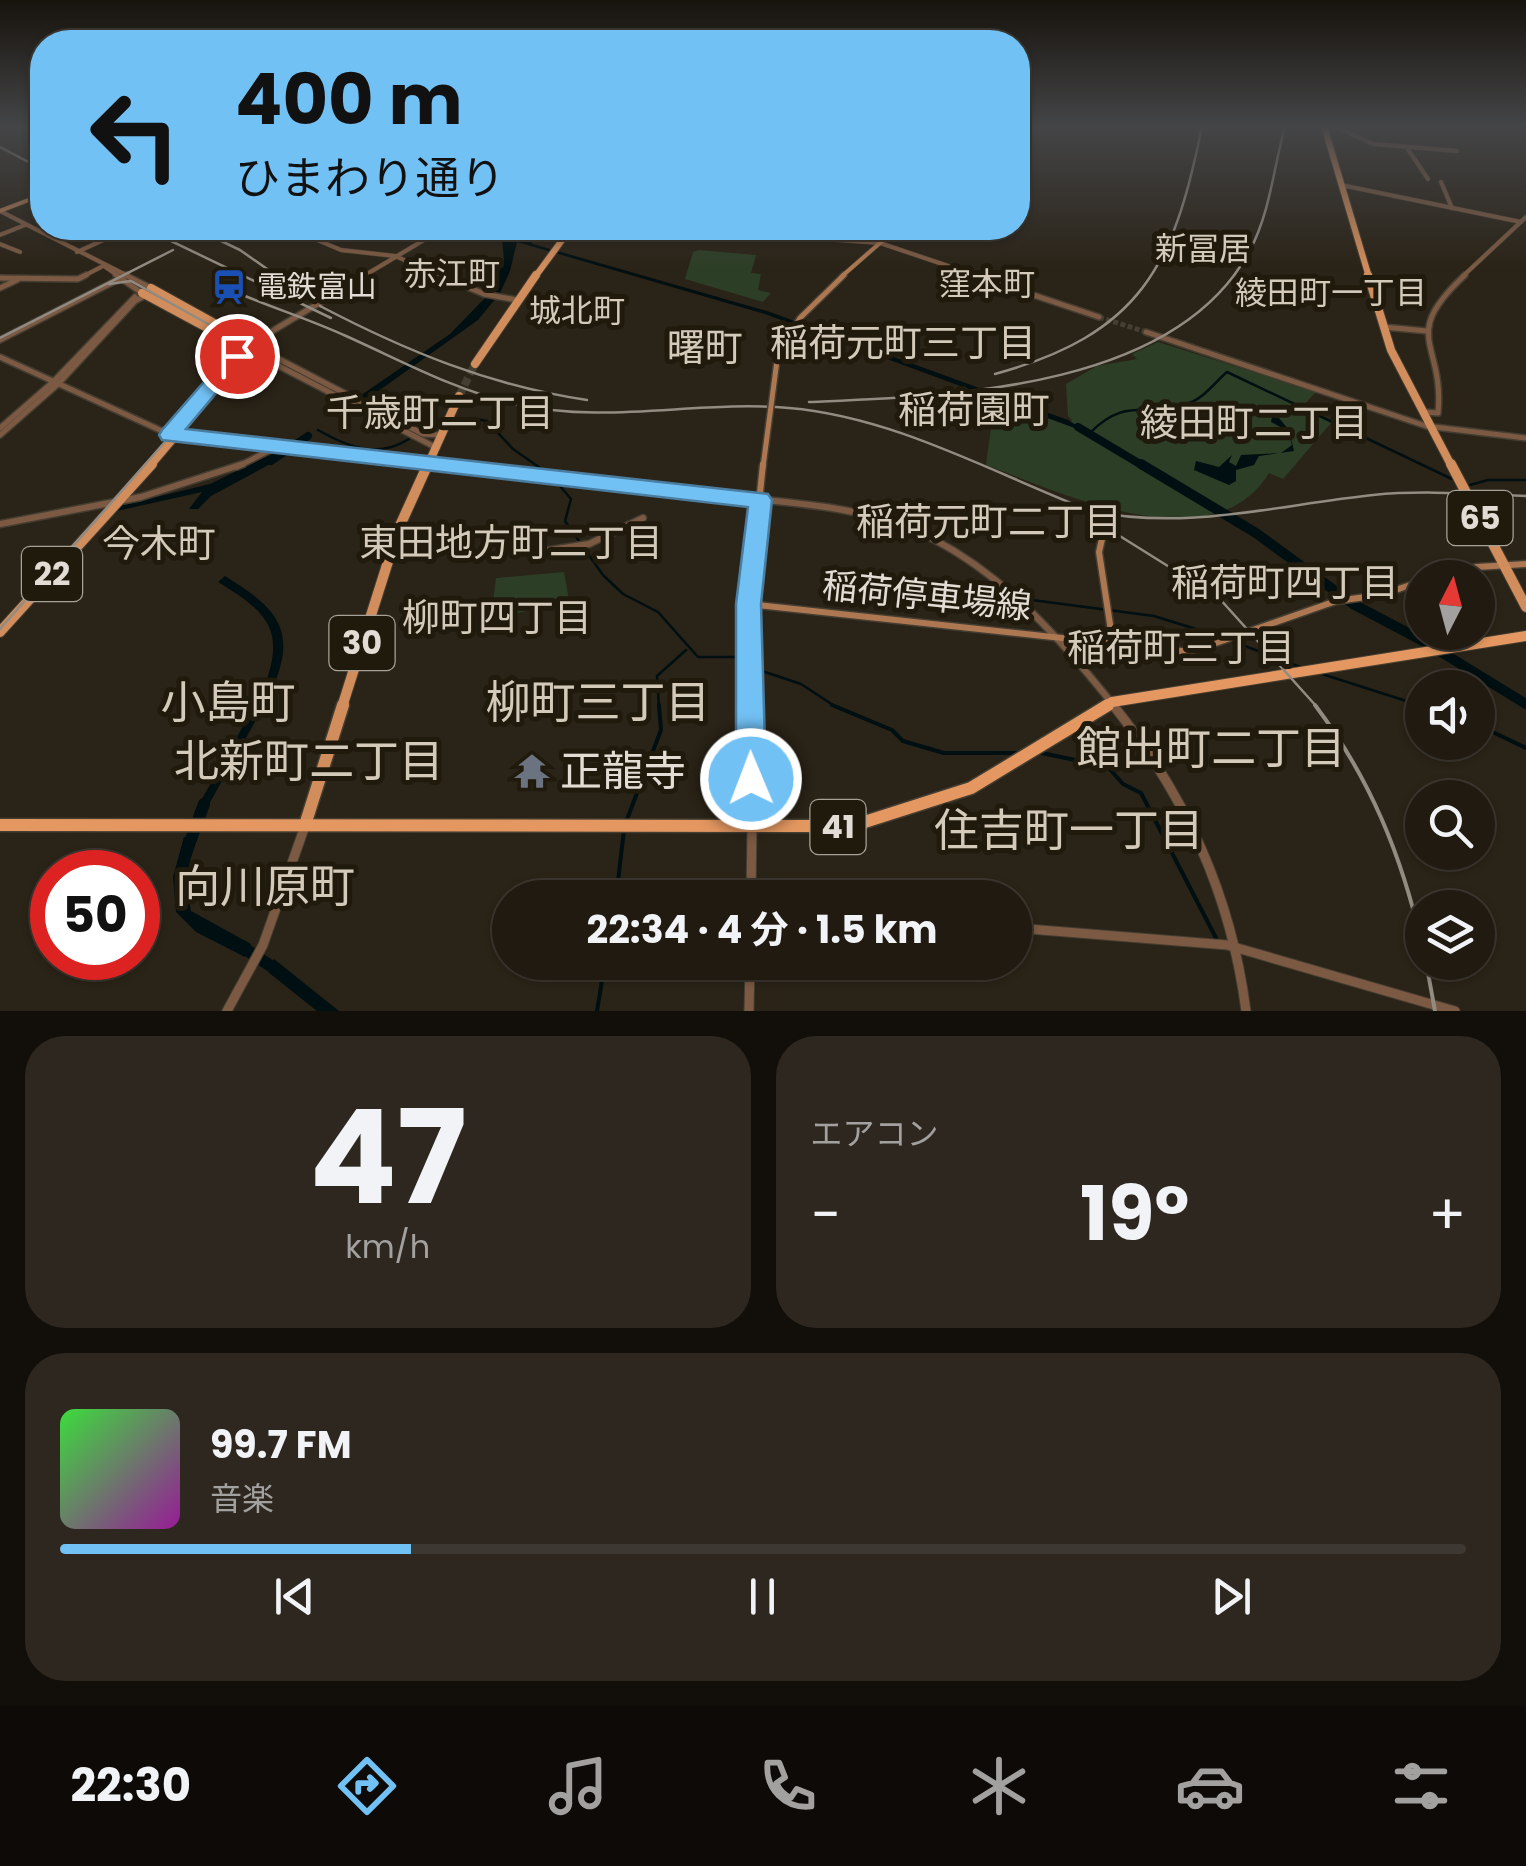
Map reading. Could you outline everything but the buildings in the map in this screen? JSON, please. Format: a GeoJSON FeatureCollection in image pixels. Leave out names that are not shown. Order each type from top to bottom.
{"type":"FeatureCollection","features":[{"type":"Feature","properties":{"kind":"highway","name":"41"},"geometry":{"type":"LineString","coordinates":[[0,825],[752,823],[832,828],[870,822],[971,788],[1112,702],[1526,636]]}},
{"type":"Feature","properties":{"kind":"main road","name":"65"},"geometry":{"type":"LineString","coordinates":[[1338,173],[1383,327],[1526,607]]}},
{"type":"Feature","properties":{"kind":"main road"},"geometry":{"type":"LineString","coordinates":[[0,211],[30,200]]}},
{"type":"Feature","properties":{"kind":"main road"},"geometry":{"type":"LineString","coordinates":[[475,364],[562,240]]}},
{"type":"Feature","properties":{"kind":"main road"},"geometry":{"type":"LineString","coordinates":[[752,823],[749,604],[778,353],[797,323],[884,240]]}},
{"type":"Feature","properties":{"kind":"main road"},"geometry":{"type":"LineString","coordinates":[[149,292],[248,348]]}},
{"type":"Feature","properties":{"kind":"main road","name":"22"},"geometry":{"type":"LineString","coordinates":[[0,632],[248,348]]}},
{"type":"Feature","properties":{"kind":"main road","name":"30"},"geometry":{"type":"LineString","coordinates":[[305,824],[398,530],[459,396]]}},
{"type":"Feature","properties":{"kind":"main road","name":"22"},"geometry":{"type":"LineString","coordinates":[[0,624],[108,508]]}},
{"type":"Feature","properties":{"kind":"main road"},"geometry":{"type":"LineString","coordinates":[[1102,538],[1099,552],[1113,644]]}},
{"type":"Feature","properties":{"kind":"main road"},"geometry":{"type":"LineString","coordinates":[[1495,567],[1526,564]]}},
{"type":"Feature","properties":{"kind":"main road","name":"稲荷停車場線"},"geometry":{"type":"LineString","coordinates":[[749,604],[1196,652],[1246,630],[1336,601],[1405,586]]}},
{"type":"Feature","properties":{"kind":"street"},"geometry":{"type":"LineString","coordinates":[[1424,173],[1428,179]]}},
{"type":"Feature","properties":{"kind":"street"},"geometry":{"type":"LineString","coordinates":[[1441,182],[1452,208]]}},
{"type":"Feature","properties":{"kind":"street"},"geometry":{"type":"LineString","coordinates":[[1341,185],[1524,221]]}},
{"type":"Feature","properties":{"kind":"street"},"geometry":{"type":"LineString","coordinates":[[0,211],[30,227]]}},
{"type":"Feature","properties":{"kind":"street"},"geometry":{"type":"LineString","coordinates":[[1425,412],[1438,413],[1440,401],[1427,331],[1437,302],[1524,221]]}},
{"type":"Feature","properties":{"kind":"street"},"geometry":{"type":"LineString","coordinates":[[0,235],[26,225]]}},
{"type":"Feature","properties":{"kind":"street"},"geometry":{"type":"LineString","coordinates":[[0,432],[56,383],[135,301],[149,292],[55,240]]}},
{"type":"Feature","properties":{"kind":"street"},"geometry":{"type":"LineString","coordinates":[[78,252],[104,240]]}},
{"type":"Feature","properties":{"kind":"street"},"geometry":{"type":"LineString","coordinates":[[317,240],[340,250],[397,257],[487,294],[517,300]]}},
{"type":"Feature","properties":{"kind":"street"},"geometry":{"type":"LineString","coordinates":[[248,348],[426,240]]}},
{"type":"Feature","properties":{"kind":"street"},"geometry":{"type":"LineString","coordinates":[[827,240],[880,244],[1099,316]]}},
{"type":"Feature","properties":{"kind":"street"},"geometry":{"type":"LineString","coordinates":[[0,244],[20,252]]}},
{"type":"Feature","properties":{"kind":"street"},"geometry":{"type":"LineString","coordinates":[[0,276],[78,279],[104,266]]}},
{"type":"Feature","properties":{"kind":"street"},"geometry":{"type":"LineString","coordinates":[[0,288],[24,276]]}},
{"type":"Feature","properties":{"kind":"street"},"geometry":{"type":"LineString","coordinates":[[48,313],[122,278]]}},
{"type":"Feature","properties":{"kind":"street"},"geometry":{"type":"LineString","coordinates":[[0,340],[122,278]]}},
{"type":"Feature","properties":{"kind":"street"},"geometry":{"type":"LineString","coordinates":[[1383,327],[1427,331]]}},
{"type":"Feature","properties":{"kind":"street"},"geometry":{"type":"LineString","coordinates":[[1146,332],[1434,428],[1526,438]]}},
{"type":"Feature","properties":{"kind":"street"},"geometry":{"type":"LineString","coordinates":[[248,348],[422,434],[440,435]]}},
{"type":"Feature","properties":{"kind":"street"},"geometry":{"type":"LineString","coordinates":[[0,356],[173,435],[840,510],[930,537],[988,572],[1058,638],[1146,743],[1201,838],[1239,949],[1246,1011]]}},
{"type":"Feature","properties":{"kind":"street"},"geometry":{"type":"LineString","coordinates":[[362,405],[435,447]]}},
{"type":"Feature","properties":{"kind":"street"},"geometry":{"type":"LineString","coordinates":[[0,524],[108,508],[215,477],[278,448]]}},
{"type":"Feature","properties":{"kind":"street"},"geometry":{"type":"LineString","coordinates":[[544,550],[589,544],[643,518]]}},
{"type":"Feature","properties":{"kind":"street"},"geometry":{"type":"LineString","coordinates":[[752,823],[752,880]]}},
{"type":"Feature","properties":{"kind":"street"},"geometry":{"type":"LineString","coordinates":[[227,1011],[251,975],[266,941],[305,824]]}},
{"type":"Feature","properties":{"kind":"street"},"geometry":{"type":"LineString","coordinates":[[1032,929],[1174,938],[1239,949],[1455,1011]]}},
{"type":"Feature","properties":{"kind":"street"},"geometry":{"type":"LineString","coordinates":[[749,1011],[750,980]]}},
{"type":"Feature","properties":{"kind":"green space"},"geometry":{"type":"Polygon","coordinates":[[[693,252],[756,255],[751,273],[761,274],[758,290],[771,293],[763,302],[685,279],[693,252]]]}},
{"type":"Feature","properties":{"kind":"green space"},"geometry":{"type":"Polygon","coordinates":[[[1158,342],[1316,392],[1301,408],[1331,423],[1283,479],[1269,473],[1244,500],[1212,514],[1175,518],[1135,514],[1054,491],[986,465],[995,398],[1068,425],[1072,420],[1068,416],[1066,384],[1097,366],[1137,359],[1132,354],[1158,342]]]}},
{"type":"Feature","properties":{"kind":"green space"},"geometry":{"type":"Polygon","coordinates":[[[564,572],[569,600],[491,620],[496,578],[564,572]]]}},
{"type":"Feature","properties":{"kind":"shaded area"},"geometry":{"type":"Polygon","coordinates":[[[502,240],[528,240],[767,311],[1068,420],[1091,434],[765,314],[517,242],[499,295],[490,293],[504,260],[502,240]]]}},
{"type":"Feature","properties":{"kind":"shaded area"},"geometry":{"type":"Polygon","coordinates":[[[487,296],[496,298],[478,320],[367,399],[360,396],[450,334],[487,296]]]}},
{"type":"Feature","properties":{"kind":"shaded area"},"geometry":{"type":"Polygon","coordinates":[[[1272,417],[1279,418],[1289,430],[1294,451],[1281,453],[1292,445],[1288,431],[1271,422],[1272,417]]]}},
{"type":"Feature","properties":{"kind":"shaded area"},"geometry":{"type":"Polygon","coordinates":[[[1279,453],[1259,456],[1254,465],[1236,470],[1236,481],[1229,485],[1194,470],[1196,461],[1219,467],[1232,455],[1229,462],[1236,466],[1241,455],[1279,453]]]}},
{"type":"Feature","properties":{"kind":"shaded area"},"geometry":{"type":"Polygon","coordinates":[[[272,454],[285,456],[211,496],[198,509],[189,509],[202,492],[112,512],[120,506],[210,484],[272,454]]]}},
{"type":"Feature","properties":{"kind":"shaded area"},"geometry":{"type":"Polygon","coordinates":[[[225,576],[257,598],[277,621],[283,650],[272,689],[263,690],[273,652],[268,624],[249,603],[218,582],[225,576]]]}},
{"type":"Feature","properties":{"kind":"shaded area"},"geometry":{"type":"Polygon","coordinates":[[[270,695],[204,813],[194,813],[260,696],[270,695]]]}},
{"type":"Feature","properties":{"kind":"shaded area"},"geometry":{"type":"Polygon","coordinates":[[[184,837],[197,837],[185,879],[191,911],[251,944],[245,957],[196,932],[176,912],[173,877],[184,837]]]}},
{"type":"Feature","properties":{"kind":"shaded area"},"geometry":{"type":"Polygon","coordinates":[[[274,959],[339,1011],[317,1011],[268,972],[274,959]]]}},
{"type":"Feature","properties":{"kind":"waterway"},"geometry":{"type":"LineString","coordinates":[[1090,433],[1103,421],[1127,411],[1161,409],[1194,401],[1227,372],[1452,479]]}},
{"type":"Feature","properties":{"kind":"waterway"},"geometry":{"type":"LineString","coordinates":[[469,418],[487,421],[513,449],[550,475]]}},
{"type":"Feature","properties":{"kind":"waterway"},"geometry":{"type":"LineString","coordinates":[[1078,427],[1145,467]]}},
{"type":"Feature","properties":{"kind":"waterway"},"geometry":{"type":"LineString","coordinates":[[318,430],[363,448],[386,448],[409,439]]}},
{"type":"Feature","properties":{"kind":"waterway"},"geometry":{"type":"LineString","coordinates":[[271,461],[308,436]]}},
{"type":"Feature","properties":{"kind":"waterway"},"geometry":{"type":"LineString","coordinates":[[1141,464],[1256,533],[1353,604],[1425,642],[1526,704]]}},
{"type":"Feature","properties":{"kind":"waterway"},"geometry":{"type":"LineString","coordinates":[[555,480],[571,499],[565,521],[603,575],[623,594],[658,612],[698,657],[741,657],[765,672],[801,684],[835,706]]}},
{"type":"Feature","properties":{"kind":"waterway"},"geometry":{"type":"LineString","coordinates":[[1470,485],[1488,480],[1526,480]]}},
{"type":"Feature","properties":{"kind":"waterway"},"geometry":{"type":"LineString","coordinates":[[1032,600],[1154,616],[1225,638]]}},
{"type":"Feature","properties":{"kind":"waterway"},"geometry":{"type":"LineString","coordinates":[[1232,641],[1300,667]]}},
{"type":"Feature","properties":{"kind":"waterway"},"geometry":{"type":"LineString","coordinates":[[659,707],[657,676],[686,650]]}},
{"type":"Feature","properties":{"kind":"waterway"},"geometry":{"type":"LineString","coordinates":[[1322,674],[1405,701]]}},
{"type":"Feature","properties":{"kind":"waterway"},"geometry":{"type":"LineString","coordinates":[[626,822],[661,730],[659,705]]}},
{"type":"Feature","properties":{"kind":"waterway"},"geometry":{"type":"LineString","coordinates":[[835,706],[892,730],[903,741],[944,753],[1019,753]]}},
{"type":"Feature","properties":{"kind":"waterway"},"geometry":{"type":"LineString","coordinates":[[1495,733],[1526,748]]}},
{"type":"Feature","properties":{"kind":"waterway"},"geometry":{"type":"LineString","coordinates":[[1042,753],[1108,767],[1123,784],[1141,793],[1216,938]]}},
{"type":"Feature","properties":{"kind":"waterway"},"geometry":{"type":"LineString","coordinates":[[187,850],[204,804]]}},
{"type":"Feature","properties":{"kind":"waterway"},"geometry":{"type":"LineString","coordinates":[[618,880],[624,830]]}},
{"type":"Feature","properties":{"kind":"waterway"},"geometry":{"type":"LineString","coordinates":[[241,946],[278,971]]}},
{"type":"Feature","properties":{"kind":"waterway"},"geometry":{"type":"LineString","coordinates":[[597,1011],[602,980]]}},
{"type":"Feature","properties":{"kind":"tunnel"},"geometry":{"type":"LineString","coordinates":[[1099,317],[1146,332]]}},
{"type":"Feature","properties":{"kind":"tunnel"},"geometry":{"type":"LineString","coordinates":[[459,396],[475,364]]}},
{"type":"Feature","properties":{"kind":"tram line"},"geometry":{"type":"LineString","coordinates":[[0,338],[173,250]]}},
{"type":"Feature","properties":{"kind":"tram line"},"geometry":{"type":"LineString","coordinates":[[0,629],[246,350],[244,344],[131,281],[109,284]]}},
{"type":"Feature","properties":{"kind":"railway"},"geometry":{"type":"LineString","coordinates":[[995,374],[1044,358],[1085,338],[1117,315],[1142,288],[1162,256],[1191,173]]}},
{"type":"Feature","properties":{"kind":"railway"},"geometry":{"type":"LineString","coordinates":[[809,402],[926,396],[1054,377],[1114,358],[1169,332],[1215,297],[1250,250],[1274,173]]}},
{"type":"Feature","properties":{"kind":"railway"},"geometry":{"type":"LineString","coordinates":[[169,240],[331,318]]}},
{"type":"Feature","properties":{"kind":"railway"},"geometry":{"type":"LineString","coordinates":[[219,240],[300,292]]}},
{"type":"Feature","properties":{"kind":"railway"},"geometry":{"type":"LineString","coordinates":[[233,291],[451,383],[516,404],[584,412],[755,406],[828,413],[943,449],[1091,511],[1197,517],[1392,494],[1526,496]]}},
{"type":"Feature","properties":{"kind":"railway"},"geometry":{"type":"LineString","coordinates":[[320,306],[450,365],[517,386],[587,400]]}},
{"type":"Feature","properties":{"kind":"railway"},"geometry":{"type":"LineString","coordinates":[[1091,518],[1219,598],[1317,707]]}},
{"type":"Feature","properties":{"kind":"railway"},"geometry":{"type":"LineString","coordinates":[[1315,705],[1368,790],[1408,890]]}},
{"type":"Feature","properties":{"kind":"railway"},"geometry":{"type":"LineString","coordinates":[[1429,980],[1435,1011]]}},
{"type":"Feature","properties":{"kind":"place","name":"電鉄富山"},"geometry":{"type":"Point","coordinates":[229,287]}},
{"type":"Feature","properties":{"kind":"place","name":"正龍寺"},"geometry":{"type":"Point","coordinates":[532,771]}},
{"type":"Feature","properties":{"kind":"district","name":"新冨居"},"geometry":{"type":"Point","coordinates":[1203,249]}},
{"type":"Feature","properties":{"kind":"district","name":"赤江町"},"geometry":{"type":"Point","coordinates":[452,274]}},
{"type":"Feature","properties":{"kind":"district","name":"窪本町"},"geometry":{"type":"Point","coordinates":[987,284]}},
{"type":"Feature","properties":{"kind":"district","name":"綾田町一丁目"},"geometry":{"type":"Point","coordinates":[1331,293]}},
{"type":"Feature","properties":{"kind":"district","name":"城北町"},"geometry":{"type":"Point","coordinates":[577,311]}},
{"type":"Feature","properties":{"kind":"district","name":"稲荷元町三丁目"},"geometry":{"type":"Point","coordinates":[903,343]}},
{"type":"Feature","properties":{"kind":"district","name":"曙町"},"geometry":{"type":"Point","coordinates":[705,348]}},
{"type":"Feature","properties":{"kind":"district","name":"稲荷園町"},"geometry":{"type":"Point","coordinates":[974,410]}},
{"type":"Feature","properties":{"kind":"district","name":"千歳町二丁目"},"geometry":{"type":"Point","coordinates":[440,413]}},
{"type":"Feature","properties":{"kind":"district","name":"綾田町二丁目"},"geometry":{"type":"Point","coordinates":[1254,423]}},
{"type":"Feature","properties":{"kind":"district","name":"稲荷元町二丁目"},"geometry":{"type":"Point","coordinates":[989,522]}},
{"type":"Feature","properties":{"kind":"district","name":"東田地方町二丁目"},"geometry":{"type":"Point","coordinates":[511,543]}},
{"type":"Feature","properties":{"kind":"district","name":"今木町"},"geometry":{"type":"Point","coordinates":[159,544]}},
{"type":"Feature","properties":{"kind":"district","name":"稲荷町四丁目"},"geometry":{"type":"Point","coordinates":[1285,583]}},
{"type":"Feature","properties":{"kind":"district","name":"柳町四丁目"},"geometry":{"type":"Point","coordinates":[497,618]}},
{"type":"Feature","properties":{"kind":"district","name":"稲荷町三丁目"},"geometry":{"type":"Point","coordinates":[1181,648]}},
{"type":"Feature","properties":{"kind":"district","name":"小島町"},"geometry":{"type":"Point","coordinates":[228,702]}},
{"type":"Feature","properties":{"kind":"district","name":"柳町三丁目"},"geometry":{"type":"Point","coordinates":[598,702]}},
{"type":"Feature","properties":{"kind":"district","name":"館出町二丁目"},"geometry":{"type":"Point","coordinates":[1211,748]}},
{"type":"Feature","properties":{"kind":"district","name":"北新町二丁目"},"geometry":{"type":"Point","coordinates":[309,761]}},
{"type":"Feature","properties":{"kind":"district","name":"住吉町一丁目"},"geometry":{"type":"Point","coordinates":[1069,830]}},
{"type":"Feature","properties":{"kind":"district","name":"向川原町"},"geometry":{"type":"Point","coordinates":[265,886]}},
{"type":"Feature","properties":{"kind":"route"},"geometry":{"type":"LineString","coordinates":[[237,356],[170,435],[760,500],[749,604],[751,779]]}}]}
